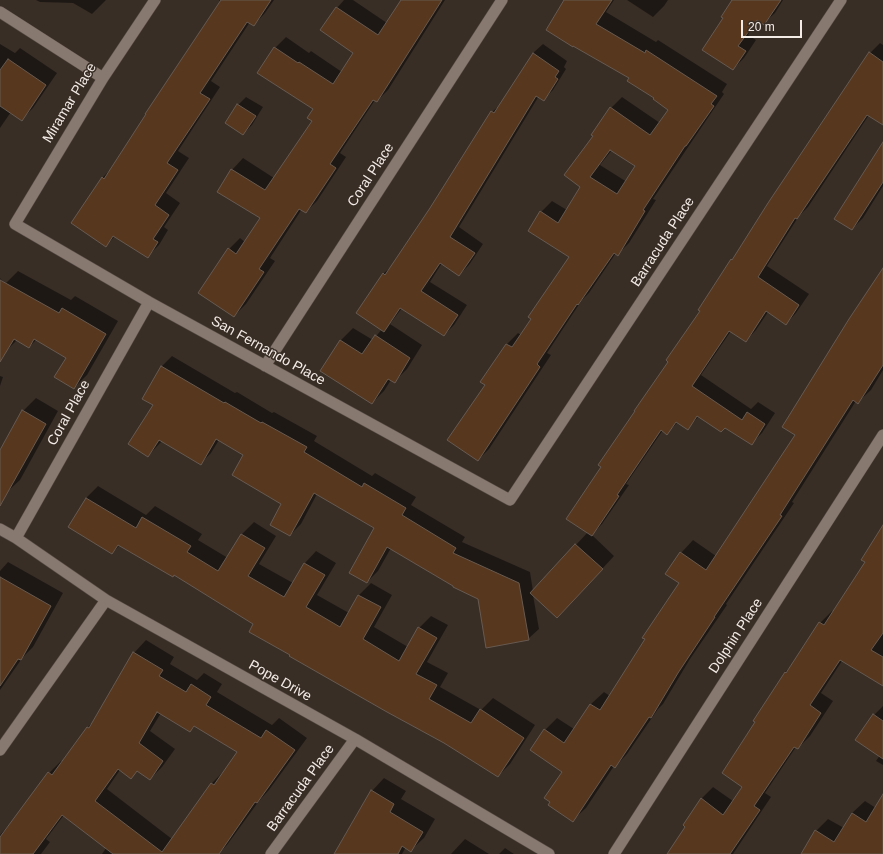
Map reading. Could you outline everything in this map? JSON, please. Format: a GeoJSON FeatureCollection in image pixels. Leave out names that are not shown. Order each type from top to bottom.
{"type":"FeatureCollection","features":[{"type":"Feature","properties":{"kind":"street","name":"Miramar Place"},"geometry":{"type":"LineString","coordinates":[[15,224],[103,78],[154,0]]}},
{"type":"Feature","properties":{"kind":"street","name":"Coral Place"},"geometry":{"type":"LineString","coordinates":[[265,366],[502,0]]}},
{"type":"Feature","properties":{"kind":"street","name":"Barracuda Place"},"geometry":{"type":"LineString","coordinates":[[510,500],[841,0]]}},
{"type":"Feature","properties":{"kind":"street"},"geometry":{"type":"LineString","coordinates":[[0,12],[103,78]]}},
{"type":"Feature","properties":{"kind":"street","name":"San Fernando Place"},"geometry":{"type":"LineString","coordinates":[[15,224],[149,302],[510,500]]}},
{"type":"Feature","properties":{"kind":"street","name":"Coral Place"},"geometry":{"type":"LineString","coordinates":[[16,538],[149,302]]}},
{"type":"Feature","properties":{"kind":"street","name":"Dolphin Place"},"geometry":{"type":"LineString","coordinates":[[614,854],[883,435]]}},
{"type":"Feature","properties":{"kind":"street","name":"Pope Drive"},"geometry":{"type":"LineString","coordinates":[[0,529],[16,538],[106,600],[355,739],[549,854]]}},
{"type":"Feature","properties":{"kind":"street"},"geometry":{"type":"LineString","coordinates":[[0,750],[106,600]]}},
{"type":"Feature","properties":{"kind":"street","name":"Barracuda Place"},"geometry":{"type":"LineString","coordinates":[[272,854],[355,739]]}},
{"type":"Feature","properties":{"kind":"building"},"geometry":{"type":"Polygon","coordinates":[[[221,0],[271,0],[254,26],[247,22],[200,93],[210,99],[167,163],[178,170],[155,205],[169,215],[153,239],[158,242],[148,258],[113,236],[106,247],[71,223],[102,177],[104,179],[145,114],[221,0]]]}},
{"type":"Feature","properties":{"kind":"building"},"geometry":{"type":"Polygon","coordinates":[[[401,0],[442,0],[377,102],[373,100],[330,164],[336,168],[306,213],[299,209],[259,269],[264,272],[234,317],[198,293],[228,248],[236,254],[260,218],[217,192],[231,169],[265,190],[312,121],[307,118],[313,109],[257,73],[274,47],[333,84],[353,53],[320,30],[336,7],[378,35],[401,0]]]}},
{"type":"Feature","properties":{"kind":"building"},"geometry":{"type":"Polygon","coordinates":[[[564,0],[612,0],[596,24],[645,53],[646,50],[717,96],[711,104],[714,106],[685,146],[643,210],[645,211],[618,256],[614,253],[578,305],[577,304],[537,364],[540,367],[478,461],[447,440],[485,385],[480,382],[506,344],[512,347],[531,319],[528,317],[569,257],[528,231],[540,211],[558,223],[580,187],[564,175],[593,136],[591,135],[610,107],[650,135],[668,110],[653,99],[654,98],[627,81],[629,78],[546,30],[564,0]],[[610,150],[590,177],[617,194],[635,166],[610,150]]]}},
{"type":"Feature","properties":{"kind":"building"},"geometry":{"type":"Polygon","coordinates":[[[732,0],[781,0],[764,25],[757,20],[738,46],[746,51],[733,70],[702,50],[723,18],[721,17],[732,0]]]}},
{"type":"Feature","properties":{"kind":"building"},"geometry":{"type":"Polygon","coordinates":[[[869,52],[883,62],[883,125],[867,115],[797,219],[795,218],[758,277],[799,305],[786,325],[766,311],[746,342],[729,331],[692,386],[742,420],[747,412],[765,424],[752,445],[725,428],[721,432],[697,416],[688,430],[676,422],[667,435],[661,430],[617,495],[619,496],[592,536],[566,519],[601,467],[598,465],[668,362],[666,360],[700,311],[698,310],[731,259],[732,260],[768,203],[869,52]]]}},
{"type":"Feature","properties":{"kind":"building"},"geometry":{"type":"Polygon","coordinates":[[[533,53],[559,71],[555,77],[558,79],[544,101],[536,96],[450,237],[475,253],[459,276],[440,263],[421,291],[458,315],[444,336],[400,308],[384,332],[356,313],[383,273],[385,275],[430,208],[491,111],[494,113],[533,53]]]}},
{"type":"Feature","properties":{"kind":"building"},"geometry":{"type":"Polygon","coordinates":[[[8,59],[46,85],[22,121],[0,106],[0,70],[8,59]]]}},
{"type":"Feature","properties":{"kind":"building"},"geometry":{"type":"Polygon","coordinates":[[[237,104],[256,116],[243,135],[225,123],[237,104]]]}},
{"type":"Feature","properties":{"kind":"building"},"geometry":{"type":"Polygon","coordinates":[[[883,142],[883,182],[852,230],[834,219],[883,142]]]}},
{"type":"Feature","properties":{"kind":"building"},"geometry":{"type":"Polygon","coordinates":[[[883,268],[883,365],[858,404],[853,400],[780,515],[782,516],[714,617],[651,718],[649,717],[615,768],[611,765],[573,822],[548,805],[550,802],[544,798],[562,772],[530,750],[544,729],[564,743],[590,704],[600,710],[645,639],[642,638],[679,583],[665,574],[680,552],[706,570],[795,435],[782,427],[849,319],[883,268]]]}},
{"type":"Feature","properties":{"kind":"building"},"geometry":{"type":"Polygon","coordinates":[[[0,280],[59,313],[62,308],[106,334],[74,389],[54,377],[66,358],[34,339],[29,348],[14,339],[0,362],[0,280]]]}},
{"type":"Feature","properties":{"kind":"building"},"geometry":{"type":"Polygon","coordinates":[[[375,335],[410,358],[395,383],[388,379],[372,404],[320,371],[340,340],[362,354],[375,335]]]}},
{"type":"Feature","properties":{"kind":"building"},"geometry":{"type":"Polygon","coordinates":[[[161,366],[224,403],[225,402],[307,447],[304,452],[362,487],[364,483],[406,508],[402,515],[456,548],[453,553],[519,583],[529,640],[486,648],[478,599],[453,587],[387,547],[367,583],[349,573],[374,528],[314,493],[290,536],[270,525],[281,504],[232,475],[243,455],[216,439],[201,465],[159,440],[148,457],[128,444],[153,405],[142,399],[161,366]]]}},
{"type":"Feature","properties":{"kind":"building"},"geometry":{"type":"Polygon","coordinates":[[[22,410],[46,424],[0,506],[0,450],[22,410]]]}},
{"type":"Feature","properties":{"kind":"building"},"geometry":{"type":"Polygon","coordinates":[[[86,498],[136,528],[142,517],[191,546],[187,552],[218,571],[241,534],[265,548],[248,576],[284,597],[304,563],[325,575],[306,607],[340,627],[358,595],[381,607],[363,639],[399,661],[418,627],[437,638],[416,674],[437,685],[429,699],[471,723],[480,709],[524,738],[498,777],[444,743],[387,712],[249,632],[253,624],[174,575],[173,577],[118,545],[112,554],[68,527],[86,498]]]}},
{"type":"Feature","properties":{"kind":"building"},"geometry":{"type":"Polygon","coordinates":[[[883,525],[883,633],[871,650],[883,657],[883,686],[840,660],[810,705],[821,713],[798,749],[794,747],[754,806],[760,810],[730,854],[667,854],[685,827],[683,825],[701,798],[723,815],[742,787],[722,773],[755,722],[753,721],[785,672],[786,673],[819,622],[824,625],[865,562],[861,560],[883,525]]]}},
{"type":"Feature","properties":{"kind":"building"},"geometry":{"type":"Polygon","coordinates":[[[575,544],[603,569],[557,618],[530,593],[575,544]]]}},
{"type":"Feature","properties":{"kind":"building"},"geometry":{"type":"Polygon","coordinates":[[[0,577],[51,606],[21,660],[18,659],[0,686],[0,577]]]}},
{"type":"Feature","properties":{"kind":"building"},"geometry":{"type":"Polygon","coordinates":[[[133,652],[163,670],[159,676],[186,692],[191,684],[211,697],[206,705],[261,738],[266,730],[295,750],[257,803],[255,802],[219,854],[113,854],[62,815],[33,854],[0,854],[0,837],[48,772],[52,775],[87,727],[89,728],[133,652]],[[157,712],[139,743],[163,761],[150,780],[137,771],[131,779],[118,769],[95,801],[162,852],[211,783],[214,785],[237,752],[194,726],[190,732],[157,712]]]}},
{"type":"Feature","properties":{"kind":"building"},"geometry":{"type":"Polygon","coordinates":[[[873,714],[883,721],[883,759],[855,740],[873,714]]]}},
{"type":"Feature","properties":{"kind":"building"},"geometry":{"type":"Polygon","coordinates":[[[371,790],[394,804],[390,812],[423,832],[411,852],[402,846],[398,854],[334,854],[371,790]]]}},
{"type":"Feature","properties":{"kind":"building"},"geometry":{"type":"Polygon","coordinates":[[[883,794],[883,854],[801,854],[815,830],[834,842],[852,813],[866,822],[883,794]]]}}]}
